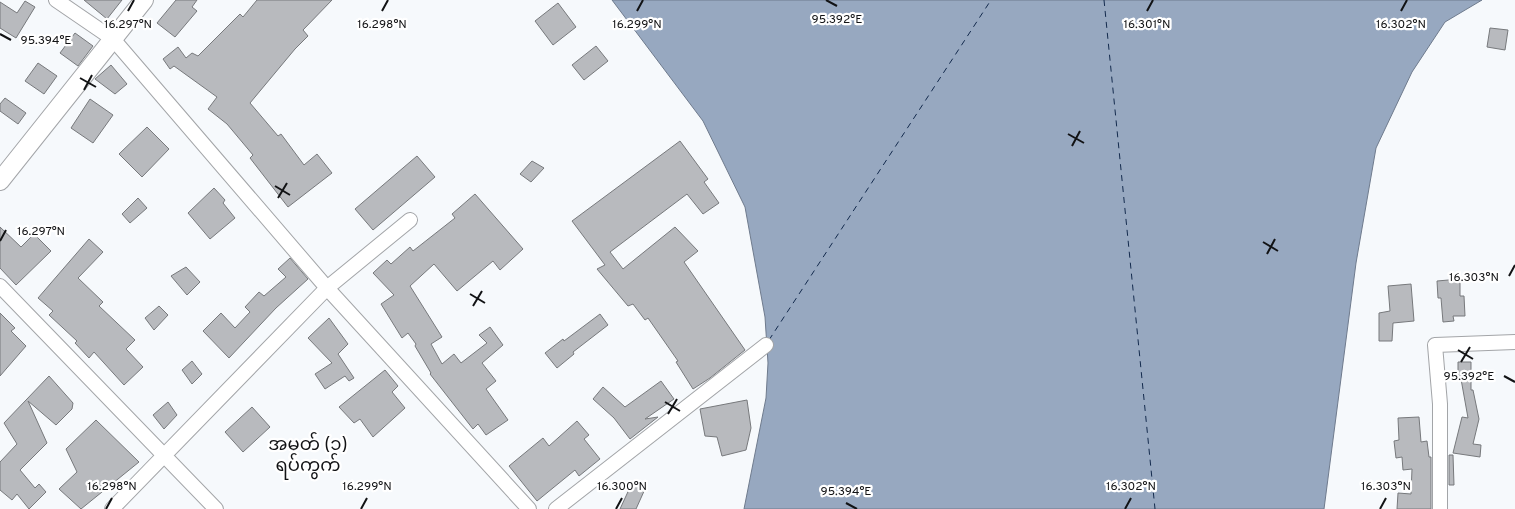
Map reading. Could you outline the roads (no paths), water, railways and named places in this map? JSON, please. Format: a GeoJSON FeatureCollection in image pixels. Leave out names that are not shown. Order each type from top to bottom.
{"type":"FeatureCollection","features":[{"type":"Feature","properties":{"kind":"street"},"geometry":{"type":"LineString","coordinates":[[56,0],[112,39],[327,288],[529,509]]}},
{"type":"Feature","properties":{"kind":"street"},"geometry":{"type":"LineString","coordinates":[[0,182],[144,0]]}},
{"type":"Feature","properties":{"kind":"street"},"geometry":{"type":"LineString","coordinates":[[112,509],[327,288],[410,220]]}},
{"type":"Feature","properties":{"kind":"street"},"geometry":{"type":"LineString","coordinates":[[0,286],[216,509]]}},
{"type":"Feature","properties":{"kind":"street"},"geometry":{"type":"LineString","coordinates":[[1440,509],[1440,404],[1435,345],[1515,342]]}},
{"type":"Feature","properties":{"kind":"street"},"geometry":{"type":"LineString","coordinates":[[556,509],[766,345]]}},
{"type":"Feature","properties":{"kind":"water"},"geometry":{"type":"Polygon","coordinates":[[[612,0],[1482,0],[1445,22],[1412,72],[1376,148],[1356,263],[1324,509],[744,509],[766,398],[768,363],[765,317],[745,207],[703,121],[612,0]]]}},
{"type":"Feature","properties":{"kind":"district","name":"အမှတ် (၁) ရပ်ကွက်"},"geometry":{"type":"Point","coordinates":[308,454]}}]}
